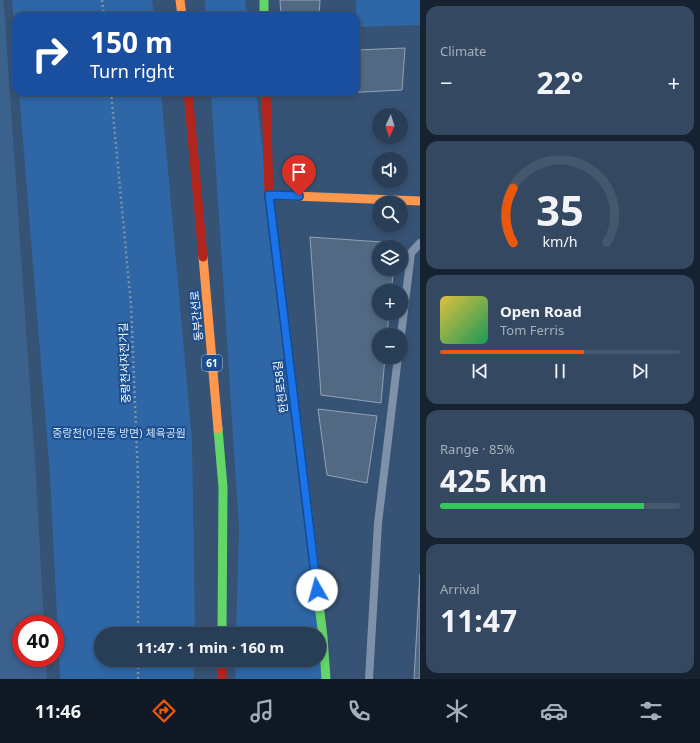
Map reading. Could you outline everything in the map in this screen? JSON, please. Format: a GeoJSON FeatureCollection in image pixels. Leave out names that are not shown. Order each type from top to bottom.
{"type":"FeatureCollection","features":[{"type":"Feature","properties":{"kind":"main road"},"geometry":{"type":"LineString","coordinates":[[180,0],[182,12]]}},
{"type":"Feature","properties":{"kind":"main road"},"geometry":{"type":"LineString","coordinates":[[264,0],[264,12]]}},
{"type":"Feature","properties":{"kind":"main road","name":"동부간선로"},"geometry":{"type":"LineString","coordinates":[[188,96],[223,487],[222,627]]}},
{"type":"Feature","properties":{"kind":"main road","name":"한천로58길"},"geometry":{"type":"LineString","coordinates":[[266,96],[269,195],[322,629],[326,679]]}},
{"type":"Feature","properties":{"kind":"main road"},"geometry":{"type":"LineString","coordinates":[[269,195],[420,200]]}},
{"type":"Feature","properties":{"kind":"main road"},"geometry":{"type":"LineString","coordinates":[[222,667],[222,679]]}},
{"type":"Feature","properties":{"kind":"lane"},"geometry":{"type":"LineString","coordinates":[[402,328],[410,253],[420,242]]}},
{"type":"Feature","properties":{"kind":"lane"},"geometry":{"type":"LineString","coordinates":[[368,679],[378,523],[397,364]]}},
{"type":"Feature","properties":{"kind":"path"},"geometry":{"type":"LineString","coordinates":[[102,0],[104,12]]}},
{"type":"Feature","properties":{"kind":"path","name":"중랑천서자전거길"},"geometry":{"type":"LineString","coordinates":[[111,96],[131,305],[138,478],[138,627]]}},
{"type":"Feature","properties":{"kind":"path"},"geometry":{"type":"LineString","coordinates":[[138,667],[138,679]]}},
{"type":"Feature","properties":{"kind":"green space"},"geometry":{"type":"Polygon","coordinates":[[[12,0],[152,0],[154,12],[13,12],[12,0]]]}},
{"type":"Feature","properties":{"kind":"green space"},"geometry":{"type":"Polygon","coordinates":[[[205,0],[245,0],[246,12],[206,12],[205,0]]]}},
{"type":"Feature","properties":{"kind":"green space"},"geometry":{"type":"Polygon","coordinates":[[[356,0],[420,0],[420,25],[360,27],[360,12],[356,12],[356,0]]]}},
{"type":"Feature","properties":{"kind":"green space","name":"중랑천(이문동 방면) 체육공원"},"geometry":{"type":"Polygon","coordinates":[[[19,96],[161,96],[192,440],[195,627],[94,627],[94,667],[194,667],[194,679],[60,679],[59,667],[64,667],[64,615],[57,615],[50,475],[19,96]]]}},
{"type":"Feature","properties":{"kind":"green space"},"geometry":{"type":"Polygon","coordinates":[[[211,96],[256,96],[317,627],[236,627],[239,529],[211,96]]]}},
{"type":"Feature","properties":{"kind":"green space"},"geometry":{"type":"Polygon","coordinates":[[[236,667],[320,667],[323,679],[235,679],[236,667]]]}},
{"type":"Feature","properties":{"kind":"shaded area"},"geometry":{"type":"Polygon","coordinates":[[[0,0],[3,0],[36,476],[44,615],[12,615],[12,667],[46,667],[47,679],[0,679],[0,0]]]}},
{"type":"Feature","properties":{"kind":"building"},"geometry":{"type":"Polygon","coordinates":[[[280,0],[320,0],[319,12],[281,12],[280,0]]]}},
{"type":"Feature","properties":{"kind":"building"},"geometry":{"type":"Polygon","coordinates":[[[405,48],[402,90],[360,92],[360,50],[405,48]]]}},
{"type":"Feature","properties":{"kind":"building"},"geometry":{"type":"Polygon","coordinates":[[[310,237],[372,241],[372,276],[393,276],[392,284],[372,284],[372,320],[388,320],[388,328],[372,328],[372,364],[384,364],[381,403],[321,395],[310,237]]]}},
{"type":"Feature","properties":{"kind":"building"},"geometry":{"type":"Polygon","coordinates":[[[318,409],[377,416],[367,483],[327,475],[318,409]]]}},
{"type":"Feature","properties":{"kind":"building"},"geometry":{"type":"Polygon","coordinates":[[[420,574],[420,679],[414,679],[420,574]]]}},
{"type":"Feature","properties":{"kind":"traffic: fast"},"geometry":{"type":"LineString","coordinates":[[264,0],[264,12]]}},
{"type":"Feature","properties":{"kind":"traffic: fast"},"geometry":{"type":"LineString","coordinates":[[284,318],[323,637],[326,679]]}},
{"type":"Feature","properties":{"kind":"traffic: fast"},"geometry":{"type":"LineString","coordinates":[[218,429],[223,487],[222,627]]}},
{"type":"Feature","properties":{"kind":"traffic: slow"},"geometry":{"type":"LineString","coordinates":[[180,0],[182,12]]}},
{"type":"Feature","properties":{"kind":"traffic: slow"},"geometry":{"type":"LineString","coordinates":[[269,195],[420,201]]}},
{"type":"Feature","properties":{"kind":"traffic: slow"},"geometry":{"type":"LineString","coordinates":[[203,257],[218,429]]}},
{"type":"Feature","properties":{"kind":"traffic: jam"},"geometry":{"type":"LineString","coordinates":[[188,96],[203,257]]}},
{"type":"Feature","properties":{"kind":"traffic: jam"},"geometry":{"type":"LineString","coordinates":[[266,96],[269,195],[284,318]]}},
{"type":"Feature","properties":{"kind":"traffic: jam"},"geometry":{"type":"LineString","coordinates":[[222,667],[222,679]]}},
{"type":"Feature","properties":{"kind":"route"},"geometry":{"type":"LineString","coordinates":[[299,196],[269,195],[317,590]]}}]}
